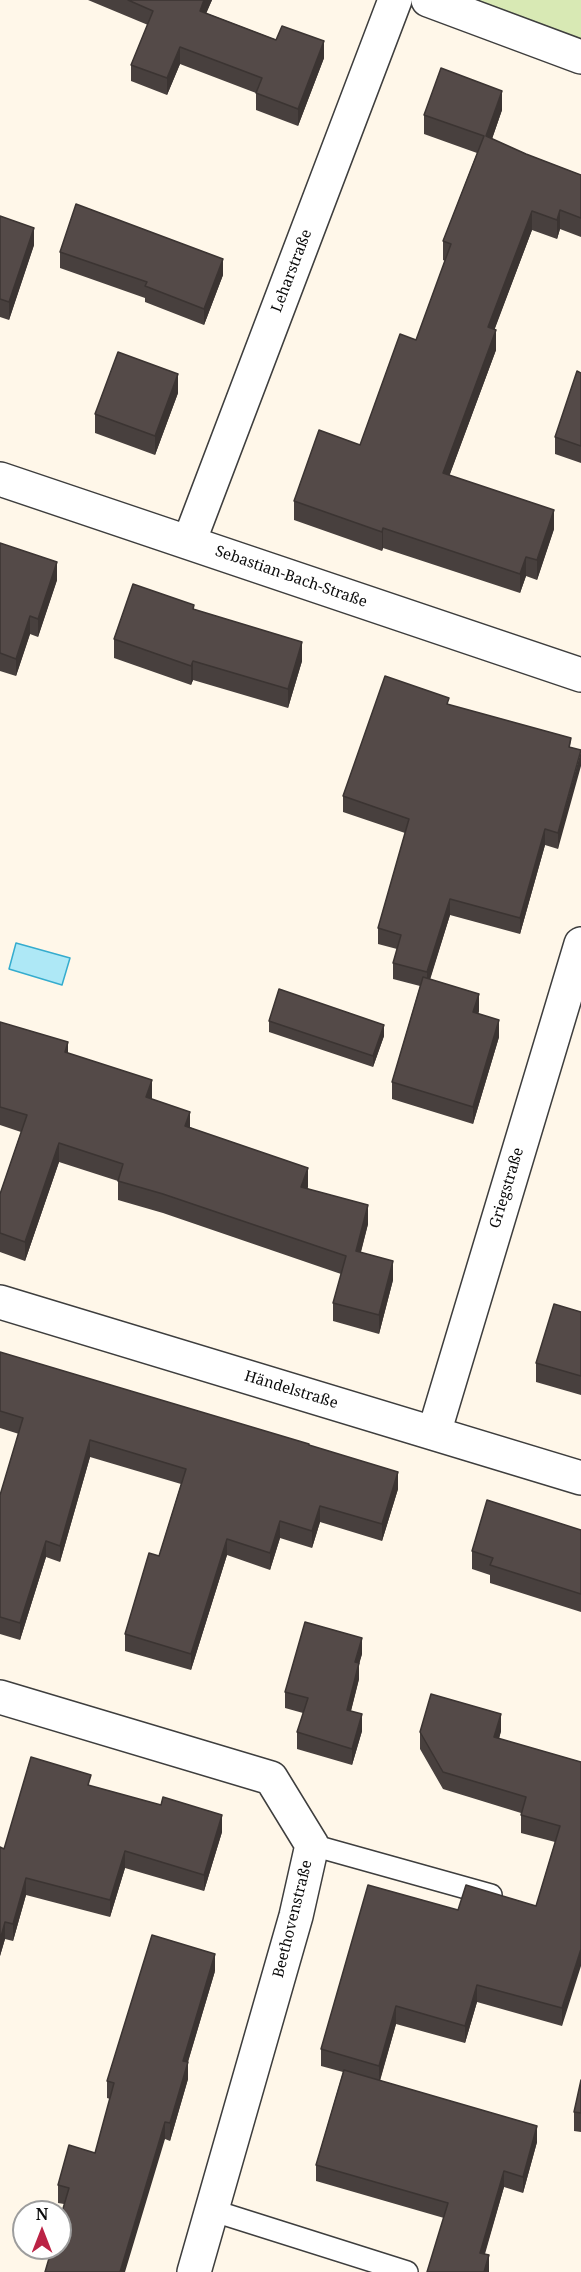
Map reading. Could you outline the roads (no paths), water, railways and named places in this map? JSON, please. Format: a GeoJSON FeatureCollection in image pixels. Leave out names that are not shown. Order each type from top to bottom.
{"type":"FeatureCollection","features":[{"type":"Feature","properties":{"kind":"street","name":"Leharstraße"},"geometry":{"type":"LineString","coordinates":[[189,542],[395,0]]}},
{"type":"Feature","properties":{"kind":"street"},"geometry":{"type":"LineString","coordinates":[[428,0],[581,57]]}},
{"type":"Feature","properties":{"kind":"street","name":"Sebastian-Bach-Straße"},"geometry":{"type":"LineString","coordinates":[[0,479],[581,675]]}},
{"type":"Feature","properties":{"kind":"street","name":"Griegstraße"},"geometry":{"type":"LineString","coordinates":[[434,1433],[581,944]]}},
{"type":"Feature","properties":{"kind":"street","name":"Händelstraße"},"geometry":{"type":"LineString","coordinates":[[0,1302],[581,1478]]}},
{"type":"Feature","properties":{"kind":"street","name":"Beethovenstraße"},"geometry":{"type":"LineString","coordinates":[[0,1697],[272,1778],[312,1845],[296,1916],[194,2272]]}},
{"type":"Feature","properties":{"kind":"lane"},"geometry":{"type":"LineString","coordinates":[[312,1845],[506,1899]]}},
{"type":"Feature","properties":{"kind":"lane"},"geometry":{"type":"LineString","coordinates":[[211,2210],[407,2272]]}},
{"type":"Feature","properties":{"kind":"water"},"geometry":{"type":"Polygon","coordinates":[[[16,943],[70,958],[62,985],[9,969],[16,943]]]}}]}
